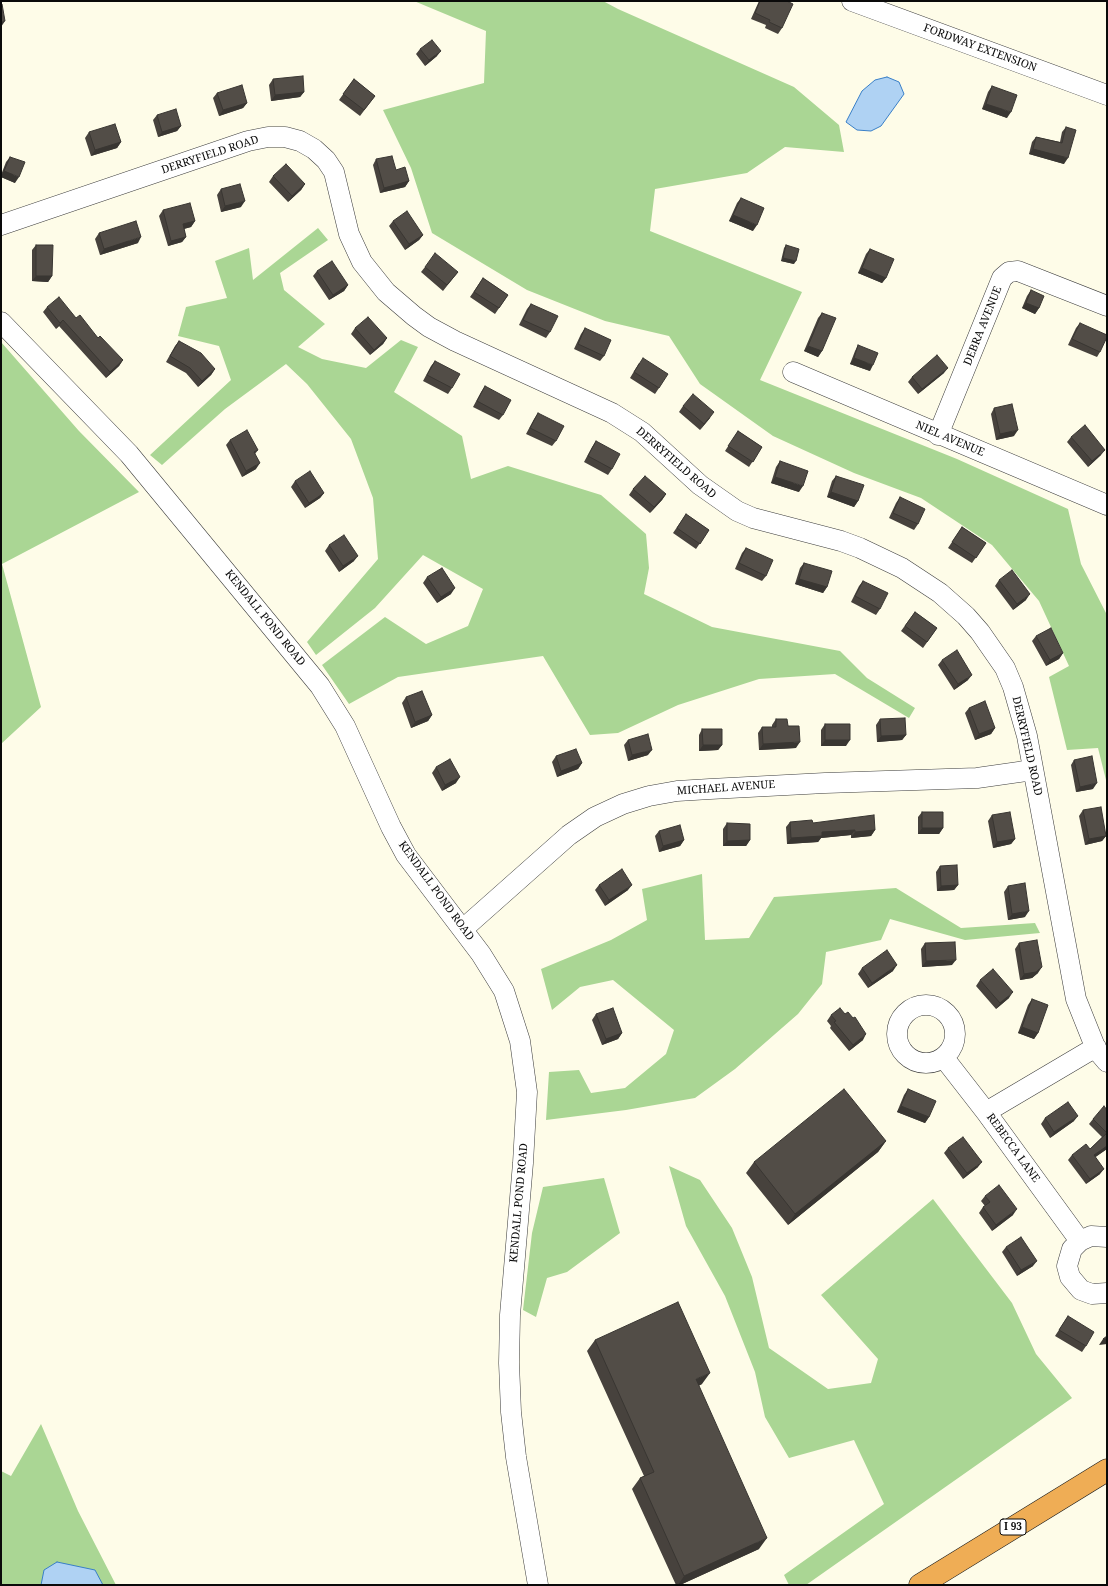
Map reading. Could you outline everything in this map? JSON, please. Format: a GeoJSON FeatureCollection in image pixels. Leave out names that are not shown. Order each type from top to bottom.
{"type":"FeatureCollection","features":[{"type":"Feature","properties":{"kind":"highway","name":"I 93"},"geometry":{"type":"LineString","coordinates":[[920,1585],[1107,1470]]}},
{"type":"Feature","properties":{"kind":"street","name":"FORDWAY EXTENSION"},"geometry":{"type":"LineString","coordinates":[[852,1],[1107,95]]}},
{"type":"Feature","properties":{"kind":"street","name":"DERRYFIELD ROAD"},"geometry":{"type":"LineString","coordinates":[[1,226],[248,141],[268,137],[285,137],[300,141],[314,149],[326,160],[334,172],[349,234],[362,262],[386,292],[429,327],[612,413],[656,443],[700,485],[737,511],[753,518],[841,541],[867,551],[916,575],[952,602],[980,632],[1005,668],[1020,708],[1034,770],[1072,982],[1081,1014],[1101,1055]]}},
{"type":"Feature","properties":{"kind":"street","name":"DEBRA AVENUE"},"geometry":{"type":"LineString","coordinates":[[938,434],[1002,278],[1009,272],[1018,271],[1107,306]]}},
{"type":"Feature","properties":{"kind":"street","name":"KENDALL POND ROAD"},"geometry":{"type":"LineString","coordinates":[[1,322],[129,454],[320,686],[345,726],[390,827],[406,855],[493,970],[504,991],[520,1041],[527,1092],[510,1315],[509,1363],[516,1458],[538,1585]]}},
{"type":"Feature","properties":{"kind":"street","name":"NIEL AVENUE"},"geometry":{"type":"LineString","coordinates":[[793,372],[1107,505]]}},
{"type":"Feature","properties":{"kind":"street","name":"MICHAEL AVENUE"},"geometry":{"type":"LineString","coordinates":[[463,929],[568,835],[595,817],[623,804],[649,796],[677,791],[717,788],[977,778],[1034,770]]}},
{"type":"Feature","properties":{"kind":"street"},"geometry":{"type":"LineString","coordinates":[[986,1112],[1101,1055]]}},
{"type":"Feature","properties":{"kind":"street","name":"REBECCA LANE"},"geometry":{"type":"LineString","coordinates":[[944,1058],[986,1112],[1080,1241]]}},
{"type":"Feature","properties":{"kind":"street"},"geometry":{"type":"LineString","coordinates":[[1107,1237],[1091,1236],[1080,1241],[1072,1249],[1068,1260],[1070,1277],[1077,1287],[1086,1292],[1098,1294],[1107,1292]]}},
{"type":"Feature","properties":{"kind":"green space"},"geometry":{"type":"Polygon","coordinates":[[[414,1],[603,1],[794,87],[839,125],[844,152],[785,147],[747,173],[655,189],[650,231],[802,292],[760,380],[957,459],[1068,509],[1081,564],[1107,615],[1107,784],[1098,748],[1067,750],[1049,677],[1069,666],[1039,601],[992,545],[921,498],[854,473],[773,436],[700,384],[669,336],[605,321],[527,290],[432,233],[411,168],[383,110],[484,83],[486,31],[414,1]]]}},
{"type":"Feature","properties":{"kind":"green space"},"geometry":{"type":"Polygon","coordinates":[[[318,228],[328,240],[280,273],[284,290],[325,324],[298,347],[322,359],[366,368],[401,340],[418,347],[394,392],[462,436],[471,479],[508,466],[601,495],[646,534],[649,568],[644,594],[712,627],[840,651],[867,678],[915,708],[909,718],[835,674],[759,679],[678,705],[618,733],[590,735],[543,656],[398,677],[349,704],[322,665],[385,617],[426,644],[468,626],[483,589],[423,555],[375,608],[316,655],[307,642],[378,559],[373,498],[351,439],[307,384],[286,364],[225,409],[162,465],[150,455],[231,380],[219,346],[178,336],[186,307],[227,298],[215,261],[249,248],[253,280],[318,228]]]}},
{"type":"Feature","properties":{"kind":"green space"},"geometry":{"type":"Polygon","coordinates":[[[1,342],[79,431],[139,492],[2,564],[41,707],[1,744],[1,342]]]}},
{"type":"Feature","properties":{"kind":"green space"},"geometry":{"type":"Polygon","coordinates":[[[702,874],[705,940],[749,938],[774,897],[896,888],[961,928],[1035,923],[1040,933],[965,940],[890,919],[881,940],[826,952],[822,984],[798,1014],[735,1069],[695,1098],[626,1110],[546,1120],[549,1072],[579,1070],[591,1093],[625,1088],[666,1054],[674,1030],[613,980],[580,987],[552,1010],[541,969],[611,940],[647,920],[642,889],[702,874]]]}},
{"type":"Feature","properties":{"kind":"green space"},"geometry":{"type":"Polygon","coordinates":[[[669,1166],[700,1180],[732,1228],[752,1277],[769,1348],[828,1389],[871,1383],[878,1359],[821,1295],[933,1199],[1012,1303],[1036,1354],[1072,1398],[806,1585],[789,1585],[784,1575],[884,1504],[854,1440],[789,1458],[765,1417],[755,1372],[725,1296],[686,1226],[669,1166]]]}},
{"type":"Feature","properties":{"kind":"green space"},"geometry":{"type":"Polygon","coordinates":[[[604,1178],[620,1233],[567,1272],[547,1278],[536,1317],[523,1310],[532,1233],[543,1187],[604,1178]]]}},
{"type":"Feature","properties":{"kind":"green space"},"geometry":{"type":"Polygon","coordinates":[[[41,1424],[78,1511],[116,1585],[1,1585],[1,1471],[11,1476],[41,1424]]]}},
{"type":"Feature","properties":{"kind":"water"},"geometry":{"type":"Polygon","coordinates":[[[887,77],[899,82],[904,94],[881,126],[871,131],[857,130],[846,122],[862,91],[875,80],[887,77]]]}},
{"type":"Feature","properties":{"kind":"water"},"geometry":{"type":"Polygon","coordinates":[[[57,1562],[95,1570],[103,1585],[41,1585],[44,1570],[57,1562]]]}},
{"type":"Feature","properties":{"kind":"building"},"geometry":{"type":"Polygon","coordinates":[[[760,1],[787,1],[793,4],[782,28],[755,13],[760,1]]]}},
{"type":"Feature","properties":{"kind":"building"},"geometry":{"type":"Polygon","coordinates":[[[1,4],[5,21],[1,22],[1,4]]]}},
{"type":"Feature","properties":{"kind":"building"},"geometry":{"type":"Polygon","coordinates":[[[432,40],[441,51],[429,60],[420,49],[432,40]]]}},
{"type":"Feature","properties":{"kind":"building"},"geometry":{"type":"Polygon","coordinates":[[[303,76],[304,92],[275,95],[273,79],[303,76]]]}},
{"type":"Feature","properties":{"kind":"building"},"geometry":{"type":"Polygon","coordinates":[[[354,79],[375,96],[364,110],[343,94],[354,79]]]}},
{"type":"Feature","properties":{"kind":"building"},"geometry":{"type":"Polygon","coordinates":[[[242,85],[247,103],[223,110],[217,93],[242,85]]]}},
{"type":"Feature","properties":{"kind":"building"},"geometry":{"type":"Polygon","coordinates":[[[992,86],[1017,95],[1011,112],[986,104],[992,86]]]}},
{"type":"Feature","properties":{"kind":"building"},"geometry":{"type":"Polygon","coordinates":[[[176,109],[181,126],[162,132],[157,115],[176,109]]]}},
{"type":"Feature","properties":{"kind":"building"},"geometry":{"type":"Polygon","coordinates":[[[115,124],[121,142],[95,150],[89,132],[115,124]]]}},
{"type":"Feature","properties":{"kind":"building"},"geometry":{"type":"Polygon","coordinates":[[[1066,127],[1076,130],[1068,158],[1033,149],[1036,137],[1062,143],[1066,127]]]}},
{"type":"Feature","properties":{"kind":"building"},"geometry":{"type":"Polygon","coordinates":[[[392,156],[396,170],[405,167],[409,181],[384,188],[376,159],[392,156]]]}},
{"type":"Feature","properties":{"kind":"building"},"geometry":{"type":"Polygon","coordinates":[[[10,157],[25,162],[19,177],[4,171],[10,157]]]}},
{"type":"Feature","properties":{"kind":"building"},"geometry":{"type":"Polygon","coordinates":[[[286,164],[305,184],[292,196],[273,176],[286,164]]]}},
{"type":"Feature","properties":{"kind":"building"},"geometry":{"type":"Polygon","coordinates":[[[240,184],[245,201],[225,206],[221,189],[240,184]]]}},
{"type":"Feature","properties":{"kind":"building"},"geometry":{"type":"Polygon","coordinates":[[[741,198],[764,208],[757,225],[733,215],[741,198]]]}},
{"type":"Feature","properties":{"kind":"building"},"geometry":{"type":"Polygon","coordinates":[[[190,203],[195,221],[183,224],[186,237],[171,241],[163,210],[190,203]]]}},
{"type":"Feature","properties":{"kind":"building"},"geometry":{"type":"Polygon","coordinates":[[[407,211],[423,235],[409,244],[393,221],[407,211]]]}},
{"type":"Feature","properties":{"kind":"building"},"geometry":{"type":"Polygon","coordinates":[[[136,221],[141,237],[104,249],[99,233],[136,221]]]}},
{"type":"Feature","properties":{"kind":"building"},"geometry":{"type":"Polygon","coordinates":[[[36,245],[53,245],[52,276],[36,276],[36,245]]]}},
{"type":"Feature","properties":{"kind":"building"},"geometry":{"type":"Polygon","coordinates":[[[786,245],[799,249],[796,261],[783,258],[786,245]]]}},
{"type":"Feature","properties":{"kind":"building"},"geometry":{"type":"Polygon","coordinates":[[[870,249],[894,259],[886,278],[862,268],[870,249]]]}},
{"type":"Feature","properties":{"kind":"building"},"geometry":{"type":"Polygon","coordinates":[[[435,253],[458,272],[447,285],[425,267],[435,253]]]}},
{"type":"Feature","properties":{"kind":"building"},"geometry":{"type":"Polygon","coordinates":[[[332,261],[348,285],[333,295],[317,271],[332,261]]]}},
{"type":"Feature","properties":{"kind":"building"},"geometry":{"type":"Polygon","coordinates":[[[483,278],[508,295],[499,308],[474,292],[483,278]]]}},
{"type":"Feature","properties":{"kind":"building"},"geometry":{"type":"Polygon","coordinates":[[[1031,290],[1044,296],[1039,308],[1026,303],[1031,290]]]}},
{"type":"Feature","properties":{"kind":"building"},"geometry":{"type":"Polygon","coordinates":[[[59,297],[76,318],[80,315],[98,338],[100,336],[123,360],[110,372],[63,320],[60,323],[47,307],[59,297]]]}},
{"type":"Feature","properties":{"kind":"building"},"geometry":{"type":"Polygon","coordinates":[[[531,304],[558,316],[550,332],[523,320],[531,304]]]}},
{"type":"Feature","properties":{"kind":"building"},"geometry":{"type":"Polygon","coordinates":[[[822,313],[836,318],[822,351],[808,346],[822,313]]]}},
{"type":"Feature","properties":{"kind":"building"},"geometry":{"type":"Polygon","coordinates":[[[368,317],[387,338],[374,350],[355,328],[368,317]]]}},
{"type":"Feature","properties":{"kind":"building"},"geometry":{"type":"Polygon","coordinates":[[[1080,323],[1107,335],[1100,352],[1072,339],[1080,323]]]}},
{"type":"Feature","properties":{"kind":"building"},"geometry":{"type":"Polygon","coordinates":[[[585,328],[611,340],[604,356],[578,344],[585,328]]]}},
{"type":"Feature","properties":{"kind":"building"},"geometry":{"type":"Polygon","coordinates":[[[179,341],[201,353],[215,369],[202,381],[190,368],[170,356],[179,341]]]}},
{"type":"Feature","properties":{"kind":"building"},"geometry":{"type":"Polygon","coordinates":[[[858,345],[878,353],[873,365],[854,358],[858,345]]]}},
{"type":"Feature","properties":{"kind":"building"},"geometry":{"type":"Polygon","coordinates":[[[937,355],[948,368],[922,389],[912,377],[937,355]]]}},
{"type":"Feature","properties":{"kind":"building"},"geometry":{"type":"Polygon","coordinates":[[[643,358],[668,374],[659,388],[634,372],[643,358]]]}},
{"type":"Feature","properties":{"kind":"building"},"geometry":{"type":"Polygon","coordinates":[[[435,361],[460,374],[452,388],[427,375],[435,361]]]}},
{"type":"Feature","properties":{"kind":"building"},"geometry":{"type":"Polygon","coordinates":[[[485,386],[511,400],[503,415],[477,401],[485,386]]]}},
{"type":"Feature","properties":{"kind":"building"},"geometry":{"type":"Polygon","coordinates":[[[693,394],[714,412],[704,424],[683,406],[693,394]]]}},
{"type":"Feature","properties":{"kind":"building"},"geometry":{"type":"Polygon","coordinates":[[[1012,404],[1018,430],[1000,434],[994,408],[1012,404]]]}},
{"type":"Feature","properties":{"kind":"building"},"geometry":{"type":"Polygon","coordinates":[[[538,413],[564,426],[556,441],[530,428],[538,413]]]}},
{"type":"Feature","properties":{"kind":"building"},"geometry":{"type":"Polygon","coordinates":[[[1085,425],[1105,450],[1092,461],[1071,437],[1085,425]]]}},
{"type":"Feature","properties":{"kind":"building"},"geometry":{"type":"Polygon","coordinates":[[[247,430],[258,450],[254,452],[260,463],[246,471],[230,440],[247,430]]]}},
{"type":"Feature","properties":{"kind":"building"},"geometry":{"type":"Polygon","coordinates":[[[738,431],[762,447],[753,462],[728,446],[738,431]]]}},
{"type":"Feature","properties":{"kind":"building"},"geometry":{"type":"Polygon","coordinates":[[[596,441],[620,454],[612,469],[588,456],[596,441]]]}},
{"type":"Feature","properties":{"kind":"building"},"geometry":{"type":"Polygon","coordinates":[[[780,461],[808,471],[803,486],[775,477],[780,461]]]}},
{"type":"Feature","properties":{"kind":"building"},"geometry":{"type":"Polygon","coordinates":[[[310,471],[324,493],[309,503],[295,481],[310,471]]]}},
{"type":"Feature","properties":{"kind":"building"},"geometry":{"type":"Polygon","coordinates":[[[645,476],[666,494],[654,507],[633,489],[645,476]]]}},
{"type":"Feature","properties":{"kind":"building"},"geometry":{"type":"Polygon","coordinates":[[[836,476],[864,485],[858,501],[831,492],[836,476]]]}},
{"type":"Feature","properties":{"kind":"building"},"geometry":{"type":"Polygon","coordinates":[[[900,497],[925,509],[918,524],[893,513],[900,497]]]}},
{"type":"Feature","properties":{"kind":"building"},"geometry":{"type":"Polygon","coordinates":[[[686,514],[709,530],[700,544],[677,528],[686,514]]]}},
{"type":"Feature","properties":{"kind":"building"},"geometry":{"type":"Polygon","coordinates":[[[962,527],[986,543],[976,558],[952,542],[962,527]]]}},
{"type":"Feature","properties":{"kind":"building"},"geometry":{"type":"Polygon","coordinates":[[[344,535],[358,556],[343,566],[329,545],[344,535]]]}},
{"type":"Feature","properties":{"kind":"building"},"geometry":{"type":"Polygon","coordinates":[[[746,548],[773,560],[766,576],[739,563],[746,548]]]}},
{"type":"Feature","properties":{"kind":"building"},"geometry":{"type":"Polygon","coordinates":[[[804,563],[832,571],[827,587],[799,579],[804,563]]]}},
{"type":"Feature","properties":{"kind":"building"},"geometry":{"type":"Polygon","coordinates":[[[442,568],[455,588],[441,597],[427,577],[442,568]]]}},
{"type":"Feature","properties":{"kind":"building"},"geometry":{"type":"Polygon","coordinates":[[[1012,570],[1030,594],[1017,604],[999,580],[1012,570]]]}},
{"type":"Feature","properties":{"kind":"building"},"geometry":{"type":"Polygon","coordinates":[[[863,581],[888,593],[880,609],[855,596],[863,581]]]}},
{"type":"Feature","properties":{"kind":"building"},"geometry":{"type":"Polygon","coordinates":[[[915,612],[937,628],[927,642],[905,626],[915,612]]]}},
{"type":"Feature","properties":{"kind":"building"},"geometry":{"type":"Polygon","coordinates":[[[1051,628],[1063,653],[1050,660],[1036,636],[1051,628]]]}},
{"type":"Feature","properties":{"kind":"building"},"geometry":{"type":"Polygon","coordinates":[[[957,650],[972,675],[958,684],[942,660],[957,650]]]}},
{"type":"Feature","properties":{"kind":"building"},"geometry":{"type":"Polygon","coordinates":[[[422,691],[432,715],[415,722],[406,697],[422,691]]]}},
{"type":"Feature","properties":{"kind":"building"},"geometry":{"type":"Polygon","coordinates":[[[985,701],[995,728],[979,734],[969,708],[985,701]]]}},
{"type":"Feature","properties":{"kind":"building"},"geometry":{"type":"Polygon","coordinates":[[[905,718],[906,735],[881,736],[880,719],[905,718]]]}},
{"type":"Feature","properties":{"kind":"building"},"geometry":{"type":"Polygon","coordinates":[[[776,719],[787,719],[788,726],[799,726],[800,742],[763,744],[762,727],[776,727],[776,719]]]}},
{"type":"Feature","properties":{"kind":"building"},"geometry":{"type":"Polygon","coordinates":[[[825,724],[850,724],[850,740],[825,740],[825,724]]]}},
{"type":"Feature","properties":{"kind":"building"},"geometry":{"type":"Polygon","coordinates":[[[702,729],[722,729],[722,745],[703,745],[702,729]]]}},
{"type":"Feature","properties":{"kind":"building"},"geometry":{"type":"Polygon","coordinates":[[[648,734],[652,750],[632,755],[628,740],[648,734]]]}},
{"type":"Feature","properties":{"kind":"building"},"geometry":{"type":"Polygon","coordinates":[[[576,749],[582,763],[561,771],[556,756],[576,749]]]}},
{"type":"Feature","properties":{"kind":"building"},"geometry":{"type":"Polygon","coordinates":[[[1092,756],[1097,783],[1080,787],[1074,760],[1092,756]]]}},
{"type":"Feature","properties":{"kind":"building"},"geometry":{"type":"Polygon","coordinates":[[[450,759],[460,777],[445,785],[436,767],[450,759]]]}},
{"type":"Feature","properties":{"kind":"building"},"geometry":{"type":"Polygon","coordinates":[[[1101,807],[1106,836],[1089,839],[1083,810],[1101,807]]]}},
{"type":"Feature","properties":{"kind":"building"},"geometry":{"type":"Polygon","coordinates":[[[922,812],[943,812],[943,828],[922,828],[922,812]]]}},
{"type":"Feature","properties":{"kind":"building"},"geometry":{"type":"Polygon","coordinates":[[[1010,812],[1015,839],[997,842],[992,815],[1010,812]]]}},
{"type":"Feature","properties":{"kind":"building"},"geometry":{"type":"Polygon","coordinates":[[[874,815],[875,830],[855,832],[855,830],[822,832],[822,836],[791,838],[790,822],[812,820],[813,823],[874,815]]]}},
{"type":"Feature","properties":{"kind":"building"},"geometry":{"type":"Polygon","coordinates":[[[727,823],[750,824],[750,840],[727,841],[727,823]]]}},
{"type":"Feature","properties":{"kind":"building"},"geometry":{"type":"Polygon","coordinates":[[[680,825],[684,840],[663,846],[659,831],[680,825]]]}},
{"type":"Feature","properties":{"kind":"building"},"geometry":{"type":"Polygon","coordinates":[[[957,865],[958,885],[941,886],[940,866],[957,865]]]}},
{"type":"Feature","properties":{"kind":"building"},"geometry":{"type":"Polygon","coordinates":[[[622,869],[632,885],[609,900],[599,885],[622,869]]]}},
{"type":"Feature","properties":{"kind":"building"},"geometry":{"type":"Polygon","coordinates":[[[1025,883],[1029,911],[1012,914],[1008,886],[1025,883]]]}},
{"type":"Feature","properties":{"kind":"building"},"geometry":{"type":"Polygon","coordinates":[[[1037,940],[1042,967],[1036,972],[1024,974],[1019,943],[1037,940]]]}},
{"type":"Feature","properties":{"kind":"building"},"geometry":{"type":"Polygon","coordinates":[[[955,942],[956,960],[926,961],[925,943],[955,942]]]}},
{"type":"Feature","properties":{"kind":"building"},"geometry":{"type":"Polygon","coordinates":[[[887,950],[897,965],[872,983],[862,968],[887,950]]]}},
{"type":"Feature","properties":{"kind":"building"},"geometry":{"type":"Polygon","coordinates":[[[993,969],[1013,992],[1000,1003],[980,980],[993,969]]]}},
{"type":"Feature","properties":{"kind":"building"},"geometry":{"type":"Polygon","coordinates":[[[1032,999],[1048,1005],[1038,1033],[1022,1027],[1032,999]]]}},
{"type":"Feature","properties":{"kind":"building"},"geometry":{"type":"Polygon","coordinates":[[[613,1008],[622,1033],[606,1039],[596,1014],[613,1008]]]}},
{"type":"Feature","properties":{"kind":"building"},"geometry":{"type":"Polygon","coordinates":[[[840,1008],[845,1014],[848,1012],[853,1018],[855,1017],[866,1034],[853,1045],[834,1022],[836,1021],[831,1015],[840,1008]]]}},
{"type":"Feature","properties":{"kind":"building"},"geometry":{"type":"Polygon","coordinates":[[[844,1089],[886,1141],[795,1214],[754,1162],[844,1089]]]}},
{"type":"Feature","properties":{"kind":"building"},"geometry":{"type":"Polygon","coordinates":[[[908,1089],[936,1101],[929,1117],[901,1106],[908,1089]]]}},
{"type":"Feature","properties":{"kind":"building"},"geometry":{"type":"Polygon","coordinates":[[[1068,1102],[1078,1116],[1054,1132],[1045,1118],[1068,1102]]]}},
{"type":"Feature","properties":{"kind":"building"},"geometry":{"type":"Polygon","coordinates":[[[1104,1106],[1107,1110],[1107,1133],[1093,1119],[1104,1106]]]}},
{"type":"Feature","properties":{"kind":"building"},"geometry":{"type":"Polygon","coordinates":[[[1107,1133],[1107,1146],[1094,1155],[1104,1169],[1090,1179],[1072,1155],[1086,1144],[1090,1149],[1107,1133]]]}},
{"type":"Feature","properties":{"kind":"building"},"geometry":{"type":"Polygon","coordinates":[[[963,1137],[982,1162],[967,1173],[948,1148],[963,1137]]]}},
{"type":"Feature","properties":{"kind":"building"},"geometry":{"type":"Polygon","coordinates":[[[999,1185],[1017,1209],[996,1225],[983,1207],[990,1202],[985,1196],[999,1185]]]}},
{"type":"Feature","properties":{"kind":"building"},"geometry":{"type":"Polygon","coordinates":[[[1021,1237],[1037,1261],[1021,1270],[1006,1247],[1021,1237]]]}},
{"type":"Feature","properties":{"kind":"building"},"geometry":{"type":"Polygon","coordinates":[[[678,1302],[710,1373],[696,1379],[767,1538],[684,1576],[640,1478],[654,1472],[595,1340],[678,1302]]]}},
{"type":"Feature","properties":{"kind":"building"},"geometry":{"type":"Polygon","coordinates":[[[1068,1316],[1094,1332],[1086,1346],[1059,1330],[1068,1316]]]}}]}
